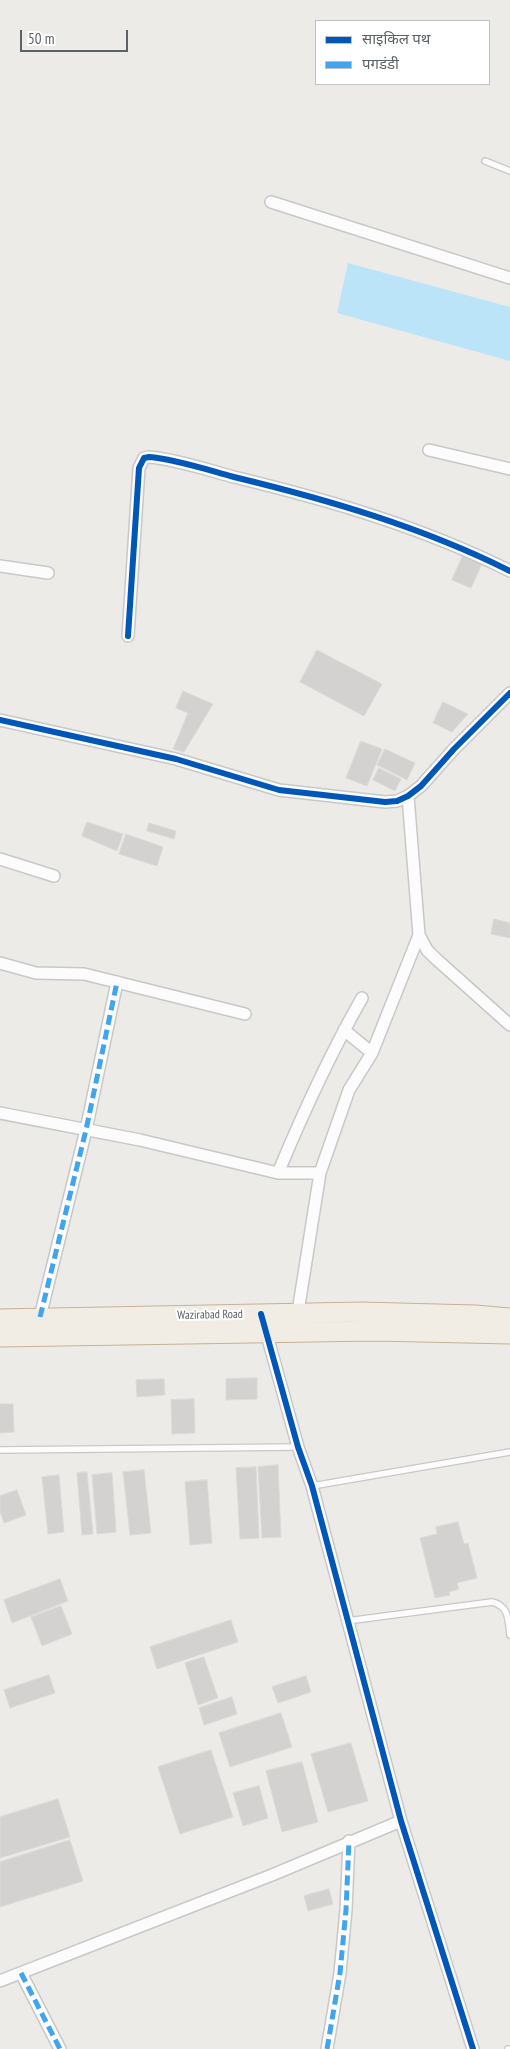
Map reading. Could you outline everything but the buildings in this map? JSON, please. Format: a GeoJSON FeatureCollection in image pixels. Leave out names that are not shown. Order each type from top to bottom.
{"type":"FeatureCollection","features":[{"type":"Feature","properties":{"kind":"highway","name":"Wazirabad Road"},"geometry":{"type":"LineString","coordinates":[[0,1319],[362,1312],[475,1315],[510,1318]]}},
{"type":"Feature","properties":{"kind":"highway","name":"Wazirabad Road"},"geometry":{"type":"LineString","coordinates":[[0,1337],[376,1331],[510,1334]]}},
{"type":"Feature","properties":{"kind":"street"},"geometry":{"type":"LineString","coordinates":[[271,202],[510,278]]}},
{"type":"Feature","properties":{"kind":"street"},"geometry":{"type":"LineString","coordinates":[[429,450],[510,469]]}},
{"type":"Feature","properties":{"kind":"street"},"geometry":{"type":"LineString","coordinates":[[128,636],[139,468],[144,458],[149,457],[357,508],[441,538],[510,570]]}},
{"type":"Feature","properties":{"kind":"street"},"geometry":{"type":"LineString","coordinates":[[0,566],[48,573]]}},
{"type":"Feature","properties":{"kind":"street"},"geometry":{"type":"LineString","coordinates":[[0,720],[176,759],[280,790],[385,802],[397,801],[408,796],[421,786],[454,749],[510,693]]}},
{"type":"Feature","properties":{"kind":"street"},"geometry":{"type":"LineString","coordinates":[[408,796],[419,935],[427,950],[435,958],[510,1025]]}},
{"type":"Feature","properties":{"kind":"street"},"geometry":{"type":"LineString","coordinates":[[0,859],[54,876]]}},
{"type":"Feature","properties":{"kind":"street"},"geometry":{"type":"LineString","coordinates":[[295,1332],[320,1173],[349,1090],[372,1053],[419,935]]}},
{"type":"Feature","properties":{"kind":"street"},"geometry":{"type":"LineString","coordinates":[[0,963],[36,973],[84,974],[245,1014]]}},
{"type":"Feature","properties":{"kind":"street"},"geometry":{"type":"LineString","coordinates":[[40,1317],[86,1130],[117,982]]}},
{"type":"Feature","properties":{"kind":"street"},"geometry":{"type":"LineString","coordinates":[[278,1173],[307,1103],[362,998]]}},
{"type":"Feature","properties":{"kind":"street"},"geometry":{"type":"LineString","coordinates":[[344,1030],[372,1053]]}},
{"type":"Feature","properties":{"kind":"street"},"geometry":{"type":"LineString","coordinates":[[0,1113],[140,1140],[278,1173],[320,1173]]}},
{"type":"Feature","properties":{"kind":"street"},"geometry":{"type":"LineString","coordinates":[[261,1314],[298,1447],[312,1486],[401,1820],[473,2049]]}},
{"type":"Feature","properties":{"kind":"street"},"geometry":{"type":"LineString","coordinates":[[0,1981],[272,1875],[401,1820]]}},
{"type":"Feature","properties":{"kind":"street"},"geometry":{"type":"LineString","coordinates":[[327,2049],[340,1973],[346,1910],[349,1841]]}},
{"type":"Feature","properties":{"kind":"street"},"geometry":{"type":"LineString","coordinates":[[21,1973],[60,2049]]}},
{"type":"Feature","properties":{"kind":"lane"},"geometry":{"type":"LineString","coordinates":[[485,161],[510,171]]}},
{"type":"Feature","properties":{"kind":"lane"},"geometry":{"type":"LineString","coordinates":[[0,1450],[298,1447]]}},
{"type":"Feature","properties":{"kind":"lane"},"geometry":{"type":"LineString","coordinates":[[312,1486],[510,1452]]}},
{"type":"Feature","properties":{"kind":"lane"},"geometry":{"type":"LineString","coordinates":[[348,1621],[492,1602],[500,1604],[506,1611],[510,1635]]}},
{"type":"Feature","properties":{"kind":"water"},"geometry":{"type":"Polygon","coordinates":[[[348,263],[510,307],[510,361],[337,313],[348,263]]]}},
{"type":"Feature","properties":{"kind":"marked path"},"geometry":{"type":"LineString","coordinates":[[40,1317],[86,1130],[117,982]]}},
{"type":"Feature","properties":{"kind":"marked path"},"geometry":{"type":"LineString","coordinates":[[327,2049],[340,1973],[346,1910],[349,1841]]}},
{"type":"Feature","properties":{"kind":"marked path"},"geometry":{"type":"LineString","coordinates":[[21,1973],[60,2049]]}},
{"type":"Feature","properties":{"kind":"cycle path"},"geometry":{"type":"LineString","coordinates":[[128,636],[139,468],[144,458],[149,457],[192,465],[375,516],[443,541],[510,571]]}},
{"type":"Feature","properties":{"kind":"cycle path"},"geometry":{"type":"LineString","coordinates":[[0,720],[176,759],[279,790],[385,802],[397,801],[408,796],[421,786],[454,749],[510,693]]}},
{"type":"Feature","properties":{"kind":"cycle path"},"geometry":{"type":"LineString","coordinates":[[261,1314],[298,1447],[312,1486],[401,1821],[473,2049]]}}]}
